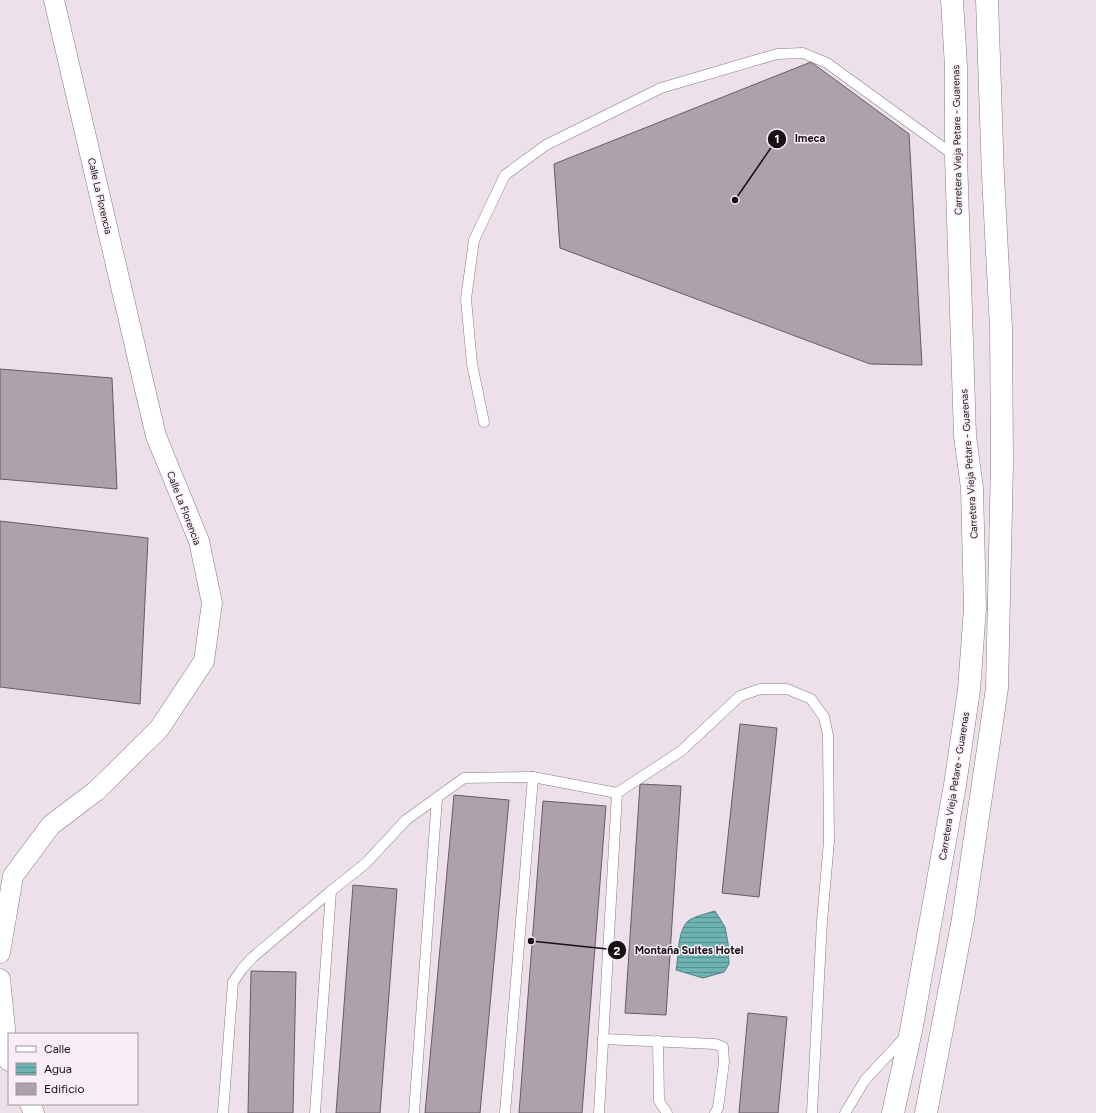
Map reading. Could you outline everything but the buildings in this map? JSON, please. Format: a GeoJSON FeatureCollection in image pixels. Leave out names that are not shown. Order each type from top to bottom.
{"type":"FeatureCollection","features":[{"type":"Feature","properties":{"kind":"main road","name":"Carretera Vieja Petare - Guarenas"},"geometry":{"type":"LineString","coordinates":[[893,1113],[911,1031],[955,784],[969,690],[975,608],[972,488],[965,436],[956,157],[956,68],[952,0]]}},
{"type":"Feature","properties":{"kind":"main road"},"geometry":{"type":"LineString","coordinates":[[926,1113],[963,919],[997,688],[1002,462],[1001,328],[993,176],[987,0]]}},
{"type":"Feature","properties":{"kind":"street","name":"Calle La Florencia"},"geometry":{"type":"LineString","coordinates":[[0,953],[13,876],[52,825],[96,791],[158,730],[204,661],[212,603],[198,541],[156,436],[54,0]]}},
{"type":"Feature","properties":{"kind":"street"},"geometry":{"type":"LineString","coordinates":[[0,979],[8,1058]]}},
{"type":"Feature","properties":{"kind":"lane"},"geometry":{"type":"LineString","coordinates":[[484,422],[472,364],[466,299],[474,240],[505,175],[546,145],[660,88],[777,54],[803,54],[827,63],[956,157]]}},
{"type":"Feature","properties":{"kind":"lane"},"geometry":{"type":"LineString","coordinates":[[223,1113],[233,982],[253,957],[366,863],[406,820],[464,778],[533,777],[617,793],[681,751],[740,696],[760,689],[787,689],[811,699],[824,717],[828,735],[828,841],[822,921],[812,1113]]}},
{"type":"Feature","properties":{"kind":"lane"},"geometry":{"type":"LineString","coordinates":[[505,1113],[533,777]]}},
{"type":"Feature","properties":{"kind":"lane"},"geometry":{"type":"LineString","coordinates":[[599,1113],[617,793]]}},
{"type":"Feature","properties":{"kind":"lane"},"geometry":{"type":"LineString","coordinates":[[414,1113],[437,798]]}},
{"type":"Feature","properties":{"kind":"lane"},"geometry":{"type":"LineString","coordinates":[[315,1113],[331,891]]}},
{"type":"Feature","properties":{"kind":"lane"},"geometry":{"type":"LineString","coordinates":[[845,1113],[865,1080],[911,1031]]}},
{"type":"Feature","properties":{"kind":"lane"},"geometry":{"type":"LineString","coordinates":[[604,1039],[714,1044],[722,1047],[724,1062],[718,1108],[715,1113]]}},
{"type":"Feature","properties":{"kind":"lane"},"geometry":{"type":"LineString","coordinates":[[658,1041],[659,1100],[667,1113]]}},
{"type":"Feature","properties":{"kind":"water"},"geometry":{"type":"Polygon","coordinates":[[[715,911],[725,927],[728,943],[729,964],[724,972],[703,978],[676,970],[680,937],[684,925],[693,918],[715,911]]]}},
{"type":"Feature","properties":{"kind":"place","name":"Imeca"},"geometry":{"type":"Point","coordinates":[735,200]}},
{"type":"Feature","properties":{"kind":"place","name":"Montaña Suites Hotel"},"geometry":{"type":"Point","coordinates":[531,941]}}]}
